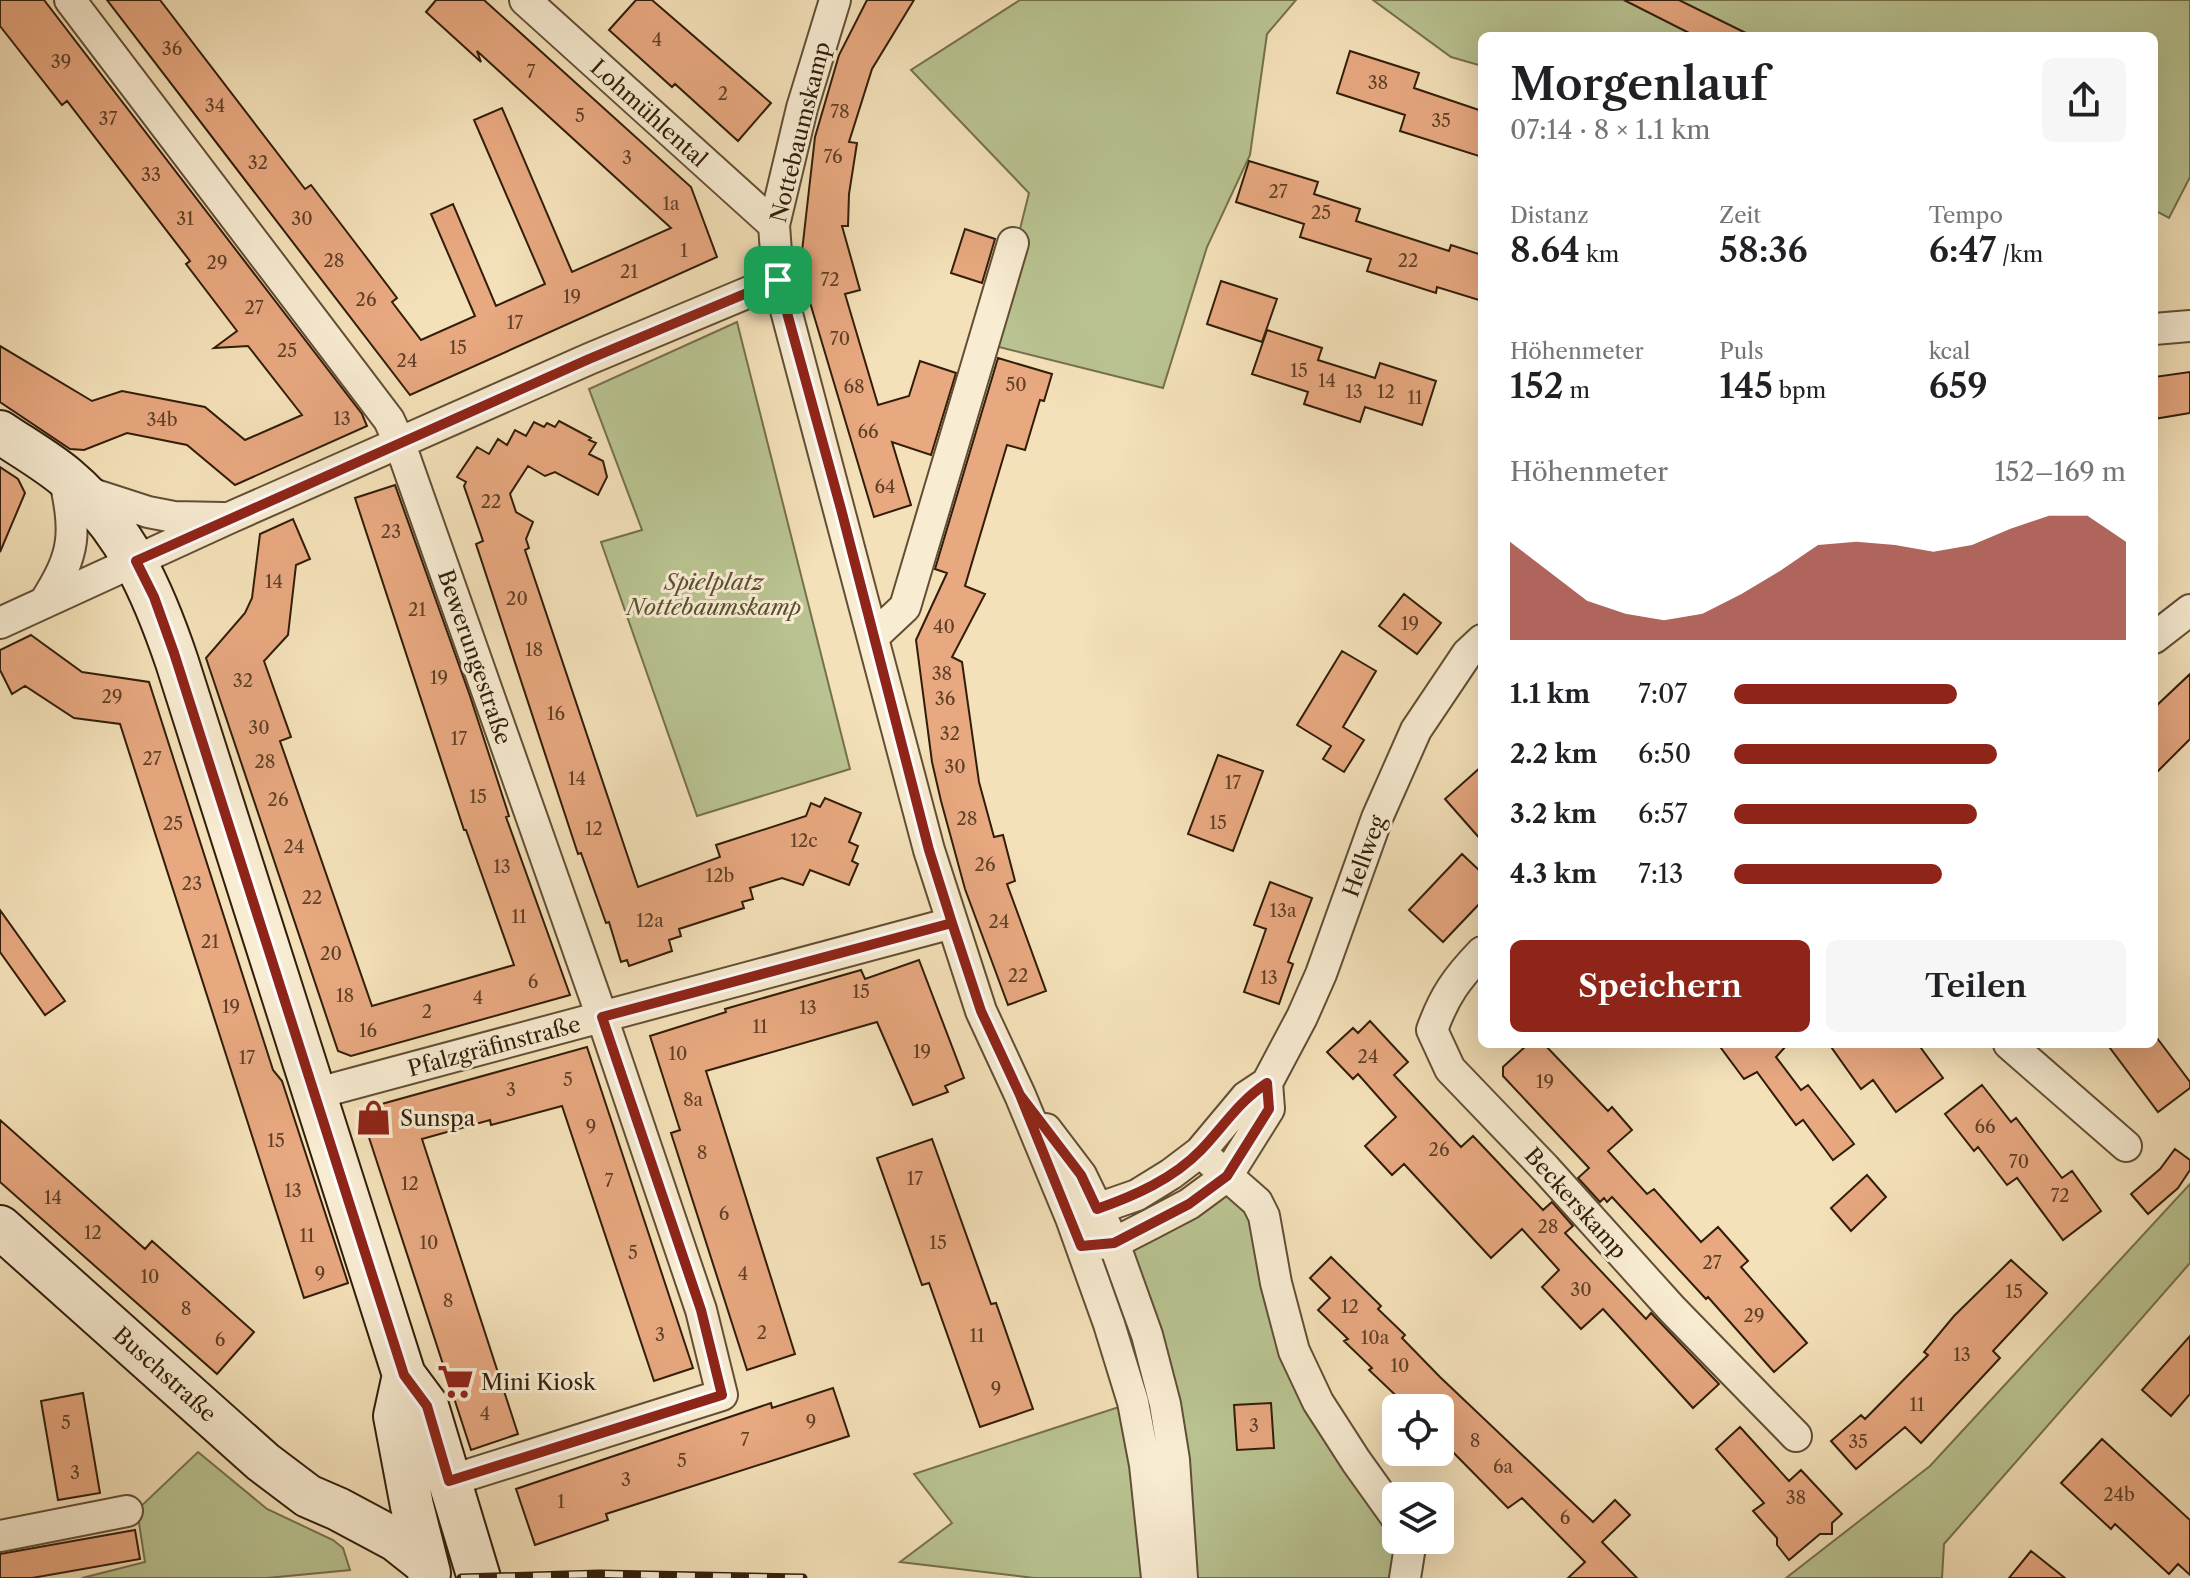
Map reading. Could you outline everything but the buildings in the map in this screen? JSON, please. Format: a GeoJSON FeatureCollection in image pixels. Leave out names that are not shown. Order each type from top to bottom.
{"type":"FeatureCollection","features":[{"type":"Feature","properties":{"kind":"main road"},"geometry":{"type":"LineString","coordinates":[[0,432],[72,483],[120,534],[154,597],[404,1375],[427,1406],[479,1578]]}},
{"type":"Feature","properties":{"kind":"main road","name":"Buschstraße"},"geometry":{"type":"LineString","coordinates":[[0,1227],[263,1462],[308,1496],[396,1540],[428,1570]]}},
{"type":"Feature","properties":{"kind":"main road"},"geometry":{"type":"LineString","coordinates":[[404,1375],[395,1416],[428,1570]]}},
{"type":"Feature","properties":{"kind":"main road"},"geometry":{"type":"LineString","coordinates":[[338,1509],[406,1472]]}},
{"type":"Feature","properties":{"kind":"main road"},"geometry":{"type":"LineString","coordinates":[[406,1472],[463,1528]]}},
{"type":"Feature","properties":{"kind":"street","name":"Bewerungestraße"},"geometry":{"type":"LineString","coordinates":[[70,0],[381,407],[400,444],[602,1017],[701,1310],[722,1395],[449,1481]]}},
{"type":"Feature","properties":{"kind":"street","name":"Lohmühlental"},"geometry":{"type":"LineString","coordinates":[[525,0],[774,225]]}},
{"type":"Feature","properties":{"kind":"street","name":"Nottebaumskamp"},"geometry":{"type":"LineString","coordinates":[[835,0],[802,108],[774,225],[778,280],[929,850],[981,1011],[1020,1095],[1081,1175],[1083,1224],[1133,1402],[1145,1465],[1157,1578]]}},
{"type":"Feature","properties":{"kind":"street"},"geometry":{"type":"LineString","coordinates":[[873,637],[905,607],[1013,243]]}},
{"type":"Feature","properties":{"kind":"street"},"geometry":{"type":"LineString","coordinates":[[0,623],[589,359],[778,280]]}},
{"type":"Feature","properties":{"kind":"street"},"geometry":{"type":"LineString","coordinates":[[2158,329],[2190,326]]}},
{"type":"Feature","properties":{"kind":"street"},"geometry":{"type":"LineString","coordinates":[[44,603],[62,575],[72,544],[72,483],[148,512],[174,517],[229,518]]}},
{"type":"Feature","properties":{"kind":"street"},"geometry":{"type":"LineString","coordinates":[[2158,635],[2190,610]]}},
{"type":"Feature","properties":{"kind":"street","name":"Hellweg"},"geometry":{"type":"LineString","coordinates":[[1083,1224],[1137,1195],[1200,1152],[1246,1097],[1267,1083],[1321,974],[1377,818],[1416,730],[1467,654],[1478,644]]}},
{"type":"Feature","properties":{"kind":"street","name":"Pfalzgräfinstraße"},"geometry":{"type":"LineString","coordinates":[[314,1094],[952,923]]}},
{"type":"Feature","properties":{"kind":"street","name":"Beckerskamp"},"geometry":{"type":"LineString","coordinates":[[1478,956],[1442,1000],[1432,1030],[1450,1069],[1545,1168],[1672,1309],[1796,1436]]}},
{"type":"Feature","properties":{"kind":"street"},"geometry":{"type":"LineString","coordinates":[[2014,1048],[2126,1146]]}},
{"type":"Feature","properties":{"kind":"street","name":"Hellweg"},"geometry":{"type":"LineString","coordinates":[[1114,1243],[1189,1204],[1227,1176],[1269,1109],[1267,1083]]}},
{"type":"Feature","properties":{"kind":"street"},"geometry":{"type":"LineString","coordinates":[[1200,1152],[1248,1193],[1264,1216],[1276,1283],[1294,1351],[1318,1402],[1382,1497]]}},
{"type":"Feature","properties":{"kind":"street","name":"Nottebaumskamp"},"geometry":{"type":"LineString","coordinates":[[1083,1224],[1114,1243],[1147,1335],[1165,1404],[1174,1460],[1182,1578]]}},
{"type":"Feature","properties":{"kind":"street"},"geometry":{"type":"LineString","coordinates":[[406,1472],[449,1481]]}},
{"type":"Feature","properties":{"kind":"street"},"geometry":{"type":"LineString","coordinates":[[0,1536],[127,1511]]}},
{"type":"Feature","properties":{"kind":"street"},"geometry":{"type":"LineString","coordinates":[[1405,1578],[1409,1554]]}},
{"type":"Feature","properties":{"kind":"green space"},"geometry":{"type":"Polygon","coordinates":[[[1020,0],[1296,0],[1267,34],[1250,155],[1207,247],[1163,388],[991,345],[1029,193],[911,70],[1020,0]]]}},
{"type":"Feature","properties":{"kind":"green space"},"geometry":{"type":"Polygon","coordinates":[[[1373,0],[2190,0],[2190,177],[2169,218],[2158,212],[2158,32],[1478,32],[1478,65],[1451,57],[1373,0]]]}},
{"type":"Feature","properties":{"kind":"green space","name":"Spielplatz Nottebaumskamp"},"geometry":{"type":"Polygon","coordinates":[[[737,322],[850,769],[697,816],[601,542],[642,530],[589,389],[737,322]]]}},
{"type":"Feature","properties":{"kind":"green space"},"geometry":{"type":"Polygon","coordinates":[[[1227,1178],[1246,1193],[1272,1284],[1382,1496],[1382,1554],[1398,1554],[1400,1578],[1158,1578],[1084,1249],[1227,1178]]]}},
{"type":"Feature","properties":{"kind":"green space"},"geometry":{"type":"Polygon","coordinates":[[[2190,1184],[2190,1263],[1944,1544],[1942,1578],[1786,1578],[1930,1466],[2190,1184]]]}},
{"type":"Feature","properties":{"kind":"green space"},"geometry":{"type":"Polygon","coordinates":[[[1131,1403],[1153,1578],[1034,1578],[900,1562],[952,1523],[914,1474],[1131,1403]]]}},
{"type":"Feature","properties":{"kind":"green space"},"geometry":{"type":"Polygon","coordinates":[[[198,1452],[267,1509],[333,1540],[343,1548],[350,1570],[267,1578],[82,1578],[145,1562],[137,1510],[198,1452]]]}},
{"type":"Feature","properties":{"kind":"railway"},"geometry":{"type":"LineString","coordinates":[[461,1578],[599,1574],[803,1578]]}},
{"type":"Feature","properties":{"kind":"place","name":"Sunspa"},"geometry":{"type":"Point","coordinates":[374,1118]}},
{"type":"Feature","properties":{"kind":"place","name":"Mini Kiosk"},"geometry":{"type":"Point","coordinates":[455,1382]}},
{"type":"Feature","properties":{"kind":"route"},"geometry":{"type":"LineString","coordinates":[[778,280],[589,359],[136,561],[154,597],[174,653],[404,1375],[427,1406],[449,1481],[722,1395],[701,1310],[602,1017],[952,923],[981,1011],[1020,1095],[1081,1175],[1097,1209],[1137,1195],[1171,1174],[1200,1152],[1246,1097],[1267,1083],[1269,1109],[1227,1176],[1189,1204],[1114,1243],[1081,1246],[1020,1095],[981,1011],[929,850],[778,280]]}}]}
